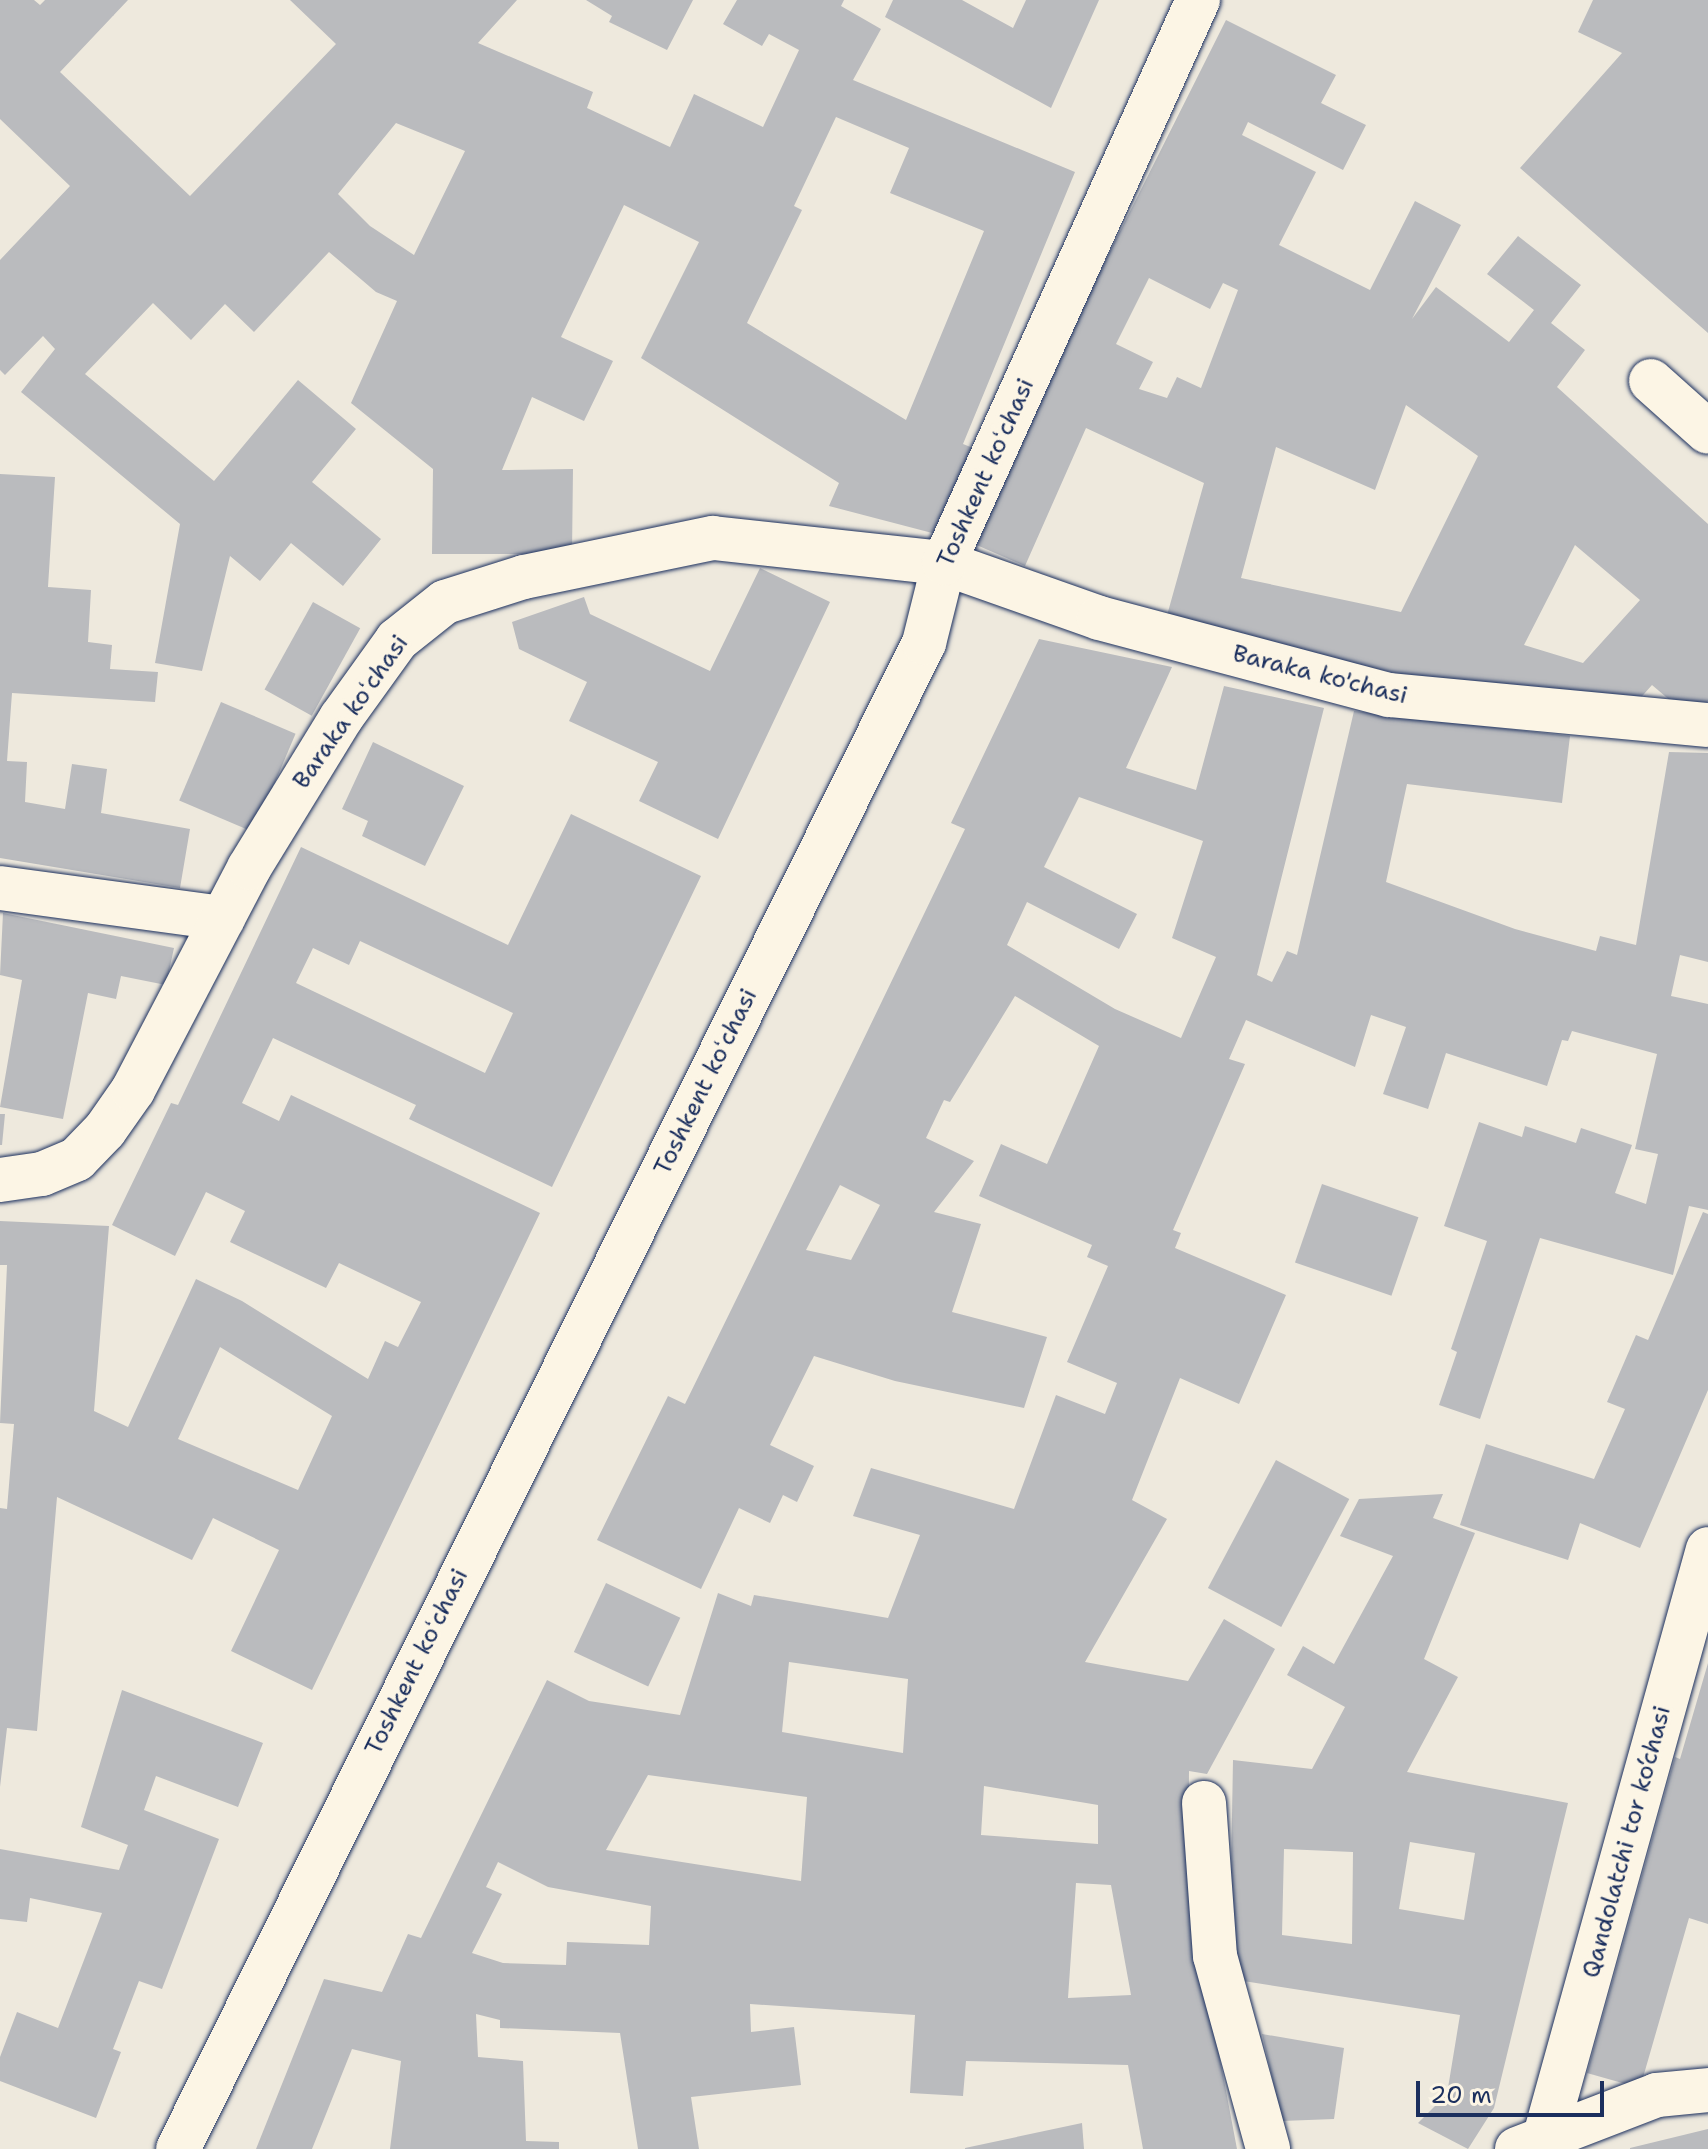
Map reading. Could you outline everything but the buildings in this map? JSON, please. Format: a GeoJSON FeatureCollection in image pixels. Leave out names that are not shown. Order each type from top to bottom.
{"type":"FeatureCollection","features":[{"type":"Feature","properties":{"kind":"street","name":"Toshkent koʻchasi"},"geometry":{"type":"LineString","coordinates":[[178,2149],[924,643],[944,563],[1198,0]]}},
{"type":"Feature","properties":{"kind":"street"},"geometry":{"type":"LineString","coordinates":[[1651,381],[1708,432]]}},
{"type":"Feature","properties":{"kind":"street","name":"Baraka koʻchasi"},"geometry":{"type":"LineString","coordinates":[[0,1180],[42,1174],[77,1159],[105,1130],[133,1090],[223,918],[341,718],[397,640],[445,602],[524,577],[713,538],[944,563]]}},
{"type":"Feature","properties":{"kind":"street","name":"Baraka ko'chasi"},"geometry":{"type":"LineString","coordinates":[[944,563],[1099,618],[1389,695],[1708,725]]}},
{"type":"Feature","properties":{"kind":"street"},"geometry":{"type":"LineString","coordinates":[[0,888],[223,918]]}},
{"type":"Feature","properties":{"kind":"street","name":"Qandolatchi tor ko‘chasi"},"geometry":{"type":"LineString","coordinates":[[1531,2142],[1708,1549]]}},
{"type":"Feature","properties":{"kind":"street"},"geometry":{"type":"LineString","coordinates":[[1204,1803],[1215,1956],[1268,2149]]}},
{"type":"Feature","properties":{"kind":"street"},"geometry":{"type":"LineString","coordinates":[[1531,2142],[1657,2095],[1708,2090]]}}]}
